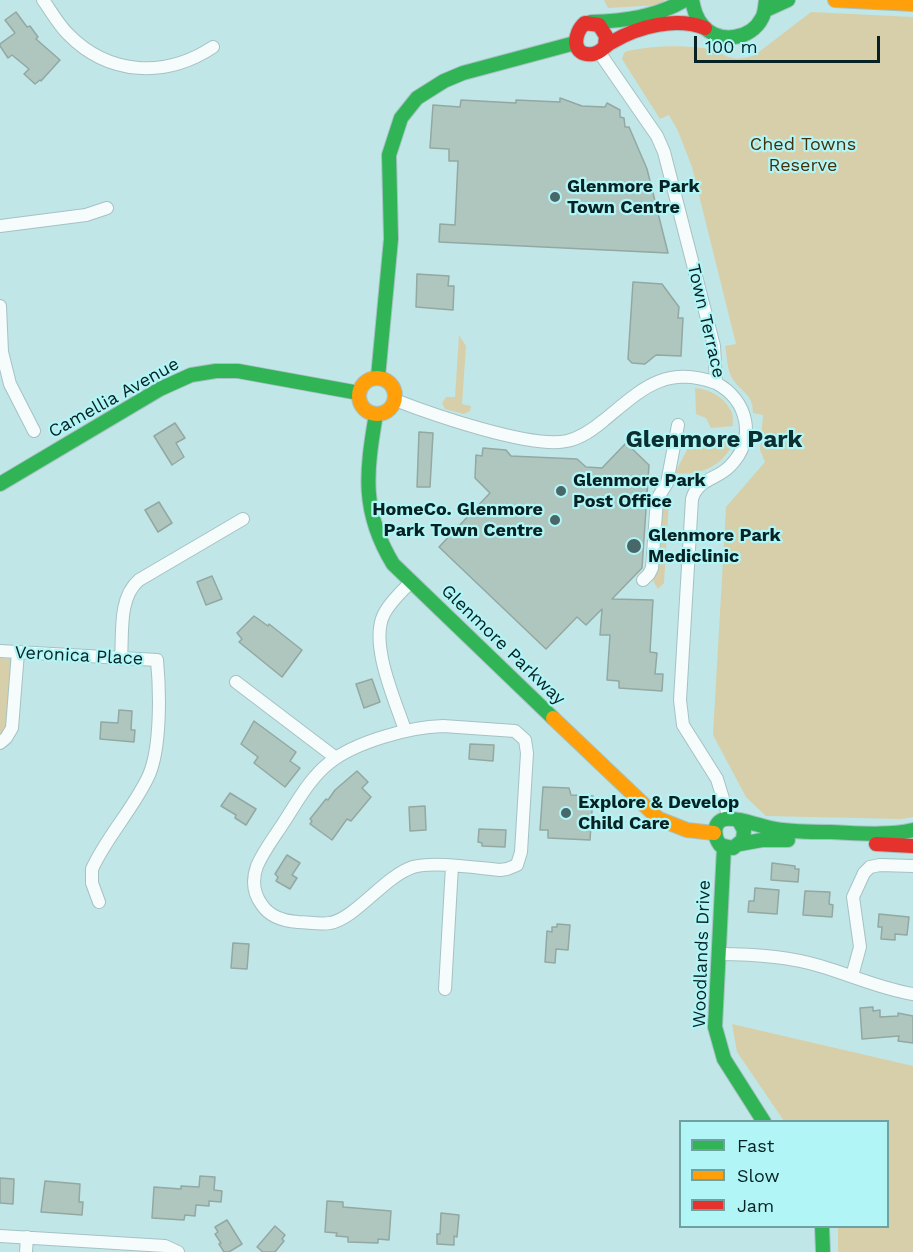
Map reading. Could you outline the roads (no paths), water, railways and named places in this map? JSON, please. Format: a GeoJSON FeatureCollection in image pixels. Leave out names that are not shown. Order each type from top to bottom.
{"type":"FeatureCollection","features":[{"type":"Feature","properties":{"kind":"main road"},"geometry":{"type":"LineString","coordinates":[[685,0],[668,9],[645,16],[591,22],[579,27],[574,37],[575,43],[580,51],[591,54],[626,36],[671,22],[693,23],[726,38],[742,36],[756,28],[766,5],[788,0]]}},
{"type":"Feature","properties":{"kind":"main road"},"geometry":{"type":"LineString","coordinates":[[692,0],[694,15],[705,28]]}},
{"type":"Feature","properties":{"kind":"main road"},"geometry":{"type":"LineString","coordinates":[[835,0],[913,3]]}},
{"type":"Feature","properties":{"kind":"main road"},"geometry":{"type":"LineString","coordinates":[[591,22],[605,30],[607,41],[602,49]]}},
{"type":"Feature","properties":{"kind":"main road"},"geometry":{"type":"LineString","coordinates":[[378,377],[391,239],[390,155],[392,139],[401,118],[417,98],[447,79],[575,43]]}},
{"type":"Feature","properties":{"kind":"main road","name":"Camellia Avenue"},"geometry":{"type":"LineString","coordinates":[[0,484],[134,404],[171,383],[191,375],[216,371],[238,371],[359,393]]}},
{"type":"Feature","properties":{"kind":"main road"},"geometry":{"type":"LineString","coordinates":[[378,377],[393,387],[395,400],[385,413],[376,414],[364,410],[360,404],[359,393],[366,381],[378,377]]}},
{"type":"Feature","properties":{"kind":"main road","name":"Glenmore Parkway"},"geometry":{"type":"LineString","coordinates":[[376,414],[367,481],[370,517],[388,557],[411,582],[659,819],[687,830],[714,832]]}},
{"type":"Feature","properties":{"kind":"main road"},"geometry":{"type":"LineString","coordinates":[[734,820],[744,830],[740,844]]}},
{"type":"Feature","properties":{"kind":"main road"},"geometry":{"type":"LineString","coordinates":[[913,830],[891,834],[789,831],[764,828],[734,820],[720,821],[714,832],[717,842],[724,848],[775,840],[913,846]]}},
{"type":"Feature","properties":{"kind":"main road","name":"Woodlands Drive"},"geometry":{"type":"LineString","coordinates":[[724,848],[715,1012],[718,1043],[731,1073],[763,1120]]}},
{"type":"Feature","properties":{"kind":"main road"},"geometry":{"type":"LineString","coordinates":[[822,1228],[824,1252]]}},
{"type":"Feature","properties":{"kind":"street"},"geometry":{"type":"LineString","coordinates":[[43,0],[61,26],[75,40],[98,57],[120,65],[142,69],[178,65],[213,48]]}},
{"type":"Feature","properties":{"kind":"street","name":"Town Terrace"},"geometry":{"type":"LineString","coordinates":[[602,49],[657,136],[664,152],[714,346],[716,383],[730,391],[739,402],[744,414],[745,432],[742,449],[734,462],[720,474],[700,484],[692,499],[680,711],[686,733],[717,779],[734,820]]}},
{"type":"Feature","properties":{"kind":"street"},"geometry":{"type":"LineString","coordinates":[[0,226],[86,215],[107,208]]}},
{"type":"Feature","properties":{"kind":"street"},"geometry":{"type":"LineString","coordinates":[[0,306],[1,352],[12,391],[34,431]]}},
{"type":"Feature","properties":{"kind":"street"},"geometry":{"type":"LineString","coordinates":[[395,400],[527,440],[559,442],[584,435],[637,392],[654,382],[682,377],[704,379],[716,383]]}},
{"type":"Feature","properties":{"kind":"street"},"geometry":{"type":"LineString","coordinates":[[643,580],[650,574],[652,568],[657,499],[667,483],[678,425]]}},
{"type":"Feature","properties":{"kind":"street"},"geometry":{"type":"LineString","coordinates":[[121,659],[125,603],[130,589],[139,580],[243,519]]}},
{"type":"Feature","properties":{"kind":"street"},"geometry":{"type":"LineString","coordinates":[[405,730],[381,657],[378,636],[381,620],[386,610],[411,582]]}},
{"type":"Feature","properties":{"kind":"street","name":"Veronica Place"},"geometry":{"type":"LineString","coordinates":[[0,651],[158,660],[160,683],[153,762],[144,784],[92,869],[92,883],[99,902]]}},
{"type":"Feature","properties":{"kind":"street"},"geometry":{"type":"LineString","coordinates":[[0,743],[12,728],[18,652]]}},
{"type":"Feature","properties":{"kind":"street"},"geometry":{"type":"LineString","coordinates":[[236,682],[336,758]]}},
{"type":"Feature","properties":{"kind":"street"},"geometry":{"type":"LineString","coordinates":[[443,726],[507,730],[518,733],[525,740],[527,753],[520,861],[517,865],[507,869],[429,865],[411,867],[341,920],[330,923],[285,921],[276,918],[265,909],[254,889],[254,877],[259,861],[300,798],[321,771],[336,758],[356,747],[405,730],[443,726]]}},
{"type":"Feature","properties":{"kind":"street"},"geometry":{"type":"LineString","coordinates":[[852,976],[860,947],[853,897],[864,873],[870,867],[880,865],[913,866]]}},
{"type":"Feature","properties":{"kind":"street"},"geometry":{"type":"LineString","coordinates":[[445,989],[452,866]]}},
{"type":"Feature","properties":{"kind":"street"},"geometry":{"type":"LineString","coordinates":[[719,954],[778,957],[820,966],[893,990],[913,994]]}},
{"type":"Feature","properties":{"kind":"street"},"geometry":{"type":"LineString","coordinates":[[0,1236],[165,1246],[178,1252]]}},
{"type":"Feature","properties":{"kind":"street"},"geometry":{"type":"LineString","coordinates":[[26,1252],[27,1237]]}},
{"type":"Feature","properties":{"kind":"place","name":"Glenmore Park Town Centre"},"geometry":{"type":"Point","coordinates":[555,197]}},
{"type":"Feature","properties":{"kind":"place","name":"Glenmore Park Post Office"},"geometry":{"type":"Point","coordinates":[561,491]}},
{"type":"Feature","properties":{"kind":"place","name":"HomeCo. Glenmore Park Town Centre"},"geometry":{"type":"Point","coordinates":[555,520]}},
{"type":"Feature","properties":{"kind":"place","name":"Glenmore Park Mediclinic"},"geometry":{"type":"Point","coordinates":[634,546]}},
{"type":"Feature","properties":{"kind":"place","name":"Explore & Develop Child Care"},"geometry":{"type":"Point","coordinates":[566,813]}},
{"type":"Feature","properties":{"kind":"district","name":"Glenmore Park"},"geometry":{"type":"Point","coordinates":[714,440]}},
{"type":"Feature","properties":{"kind":"park label","name":"Ched Towns Reserve"},"geometry":{"type":"Point","coordinates":[803,155]}}]}
